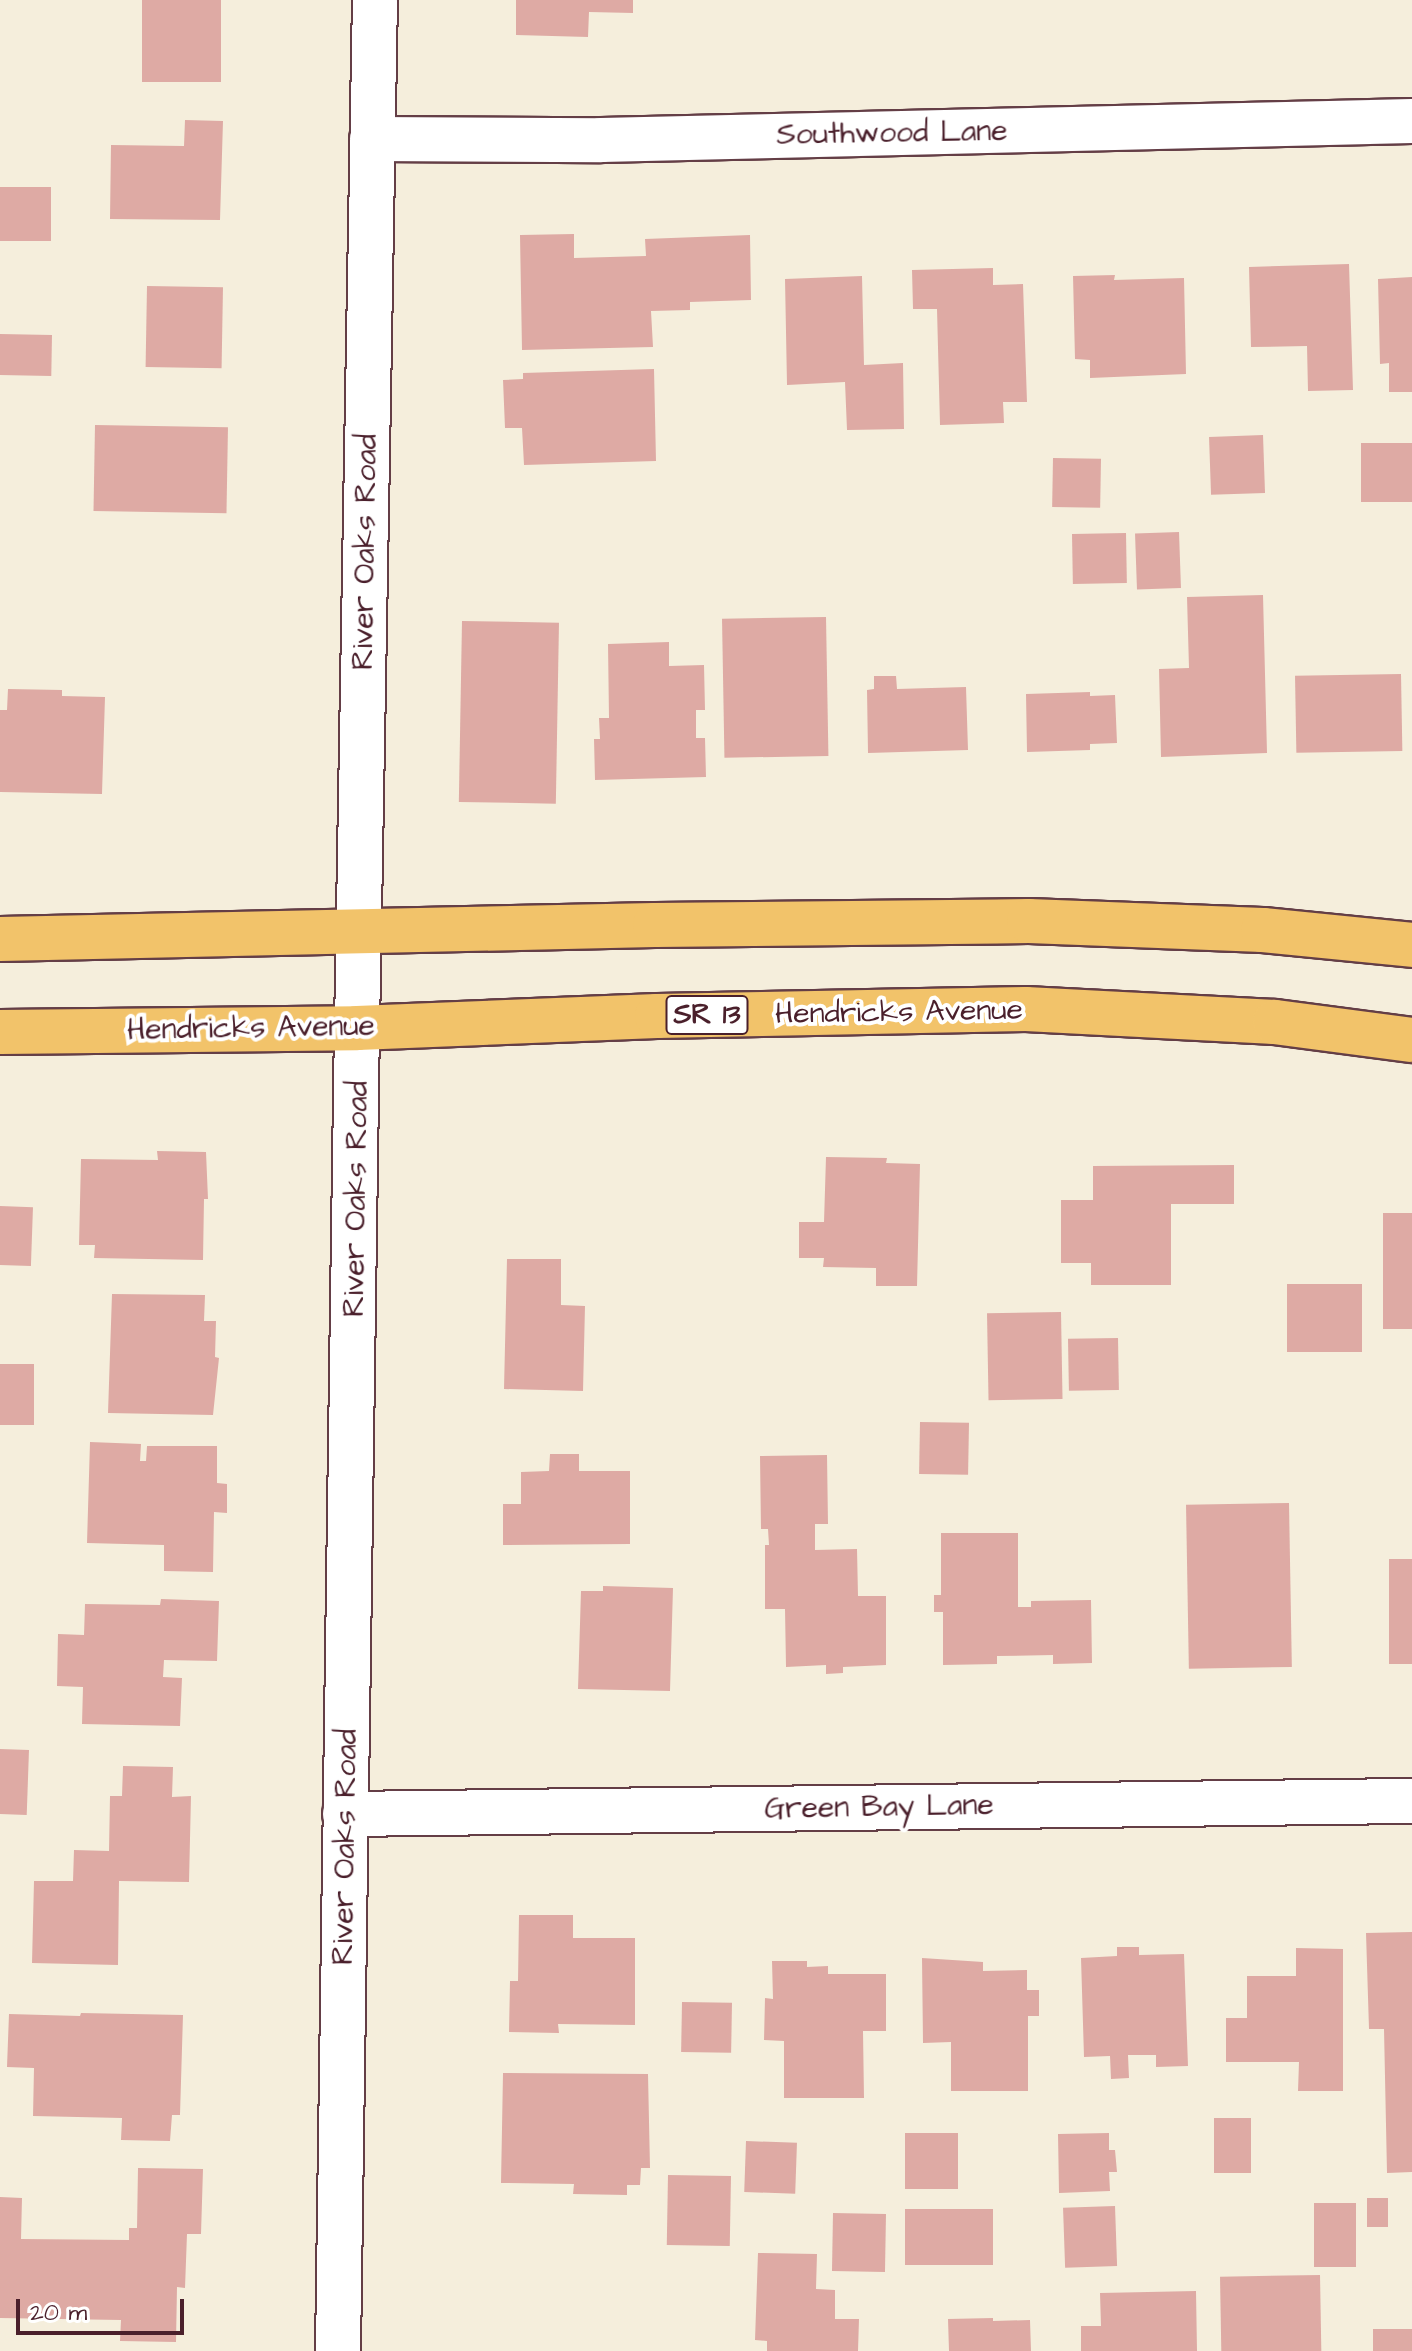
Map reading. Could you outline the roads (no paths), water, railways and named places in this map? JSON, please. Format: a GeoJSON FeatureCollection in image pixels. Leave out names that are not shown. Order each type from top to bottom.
{"type":"FeatureCollection","features":[{"type":"Feature","properties":{"kind":"main road"},"geometry":{"type":"LineString","coordinates":[[0,939],[642,925],[1029,921],[1263,930],[1412,945]]}},
{"type":"Feature","properties":{"kind":"main road","name":"Hendricks Avenue"},"geometry":{"type":"LineString","coordinates":[[0,1032],[357,1028],[657,1016],[1026,1009],[1275,1022],[1412,1040]]}},
{"type":"Feature","properties":{"kind":"street","name":"River Oaks Road"},"geometry":{"type":"LineString","coordinates":[[338,2351],[375,0]]}},
{"type":"Feature","properties":{"kind":"street","name":"Southwood Lane"},"geometry":{"type":"LineString","coordinates":[[372,139],[601,140],[1412,121]]}},
{"type":"Feature","properties":{"kind":"street","name":"Green Bay Lane"},"geometry":{"type":"LineString","coordinates":[[345,1814],[1412,1801]]}}]}
